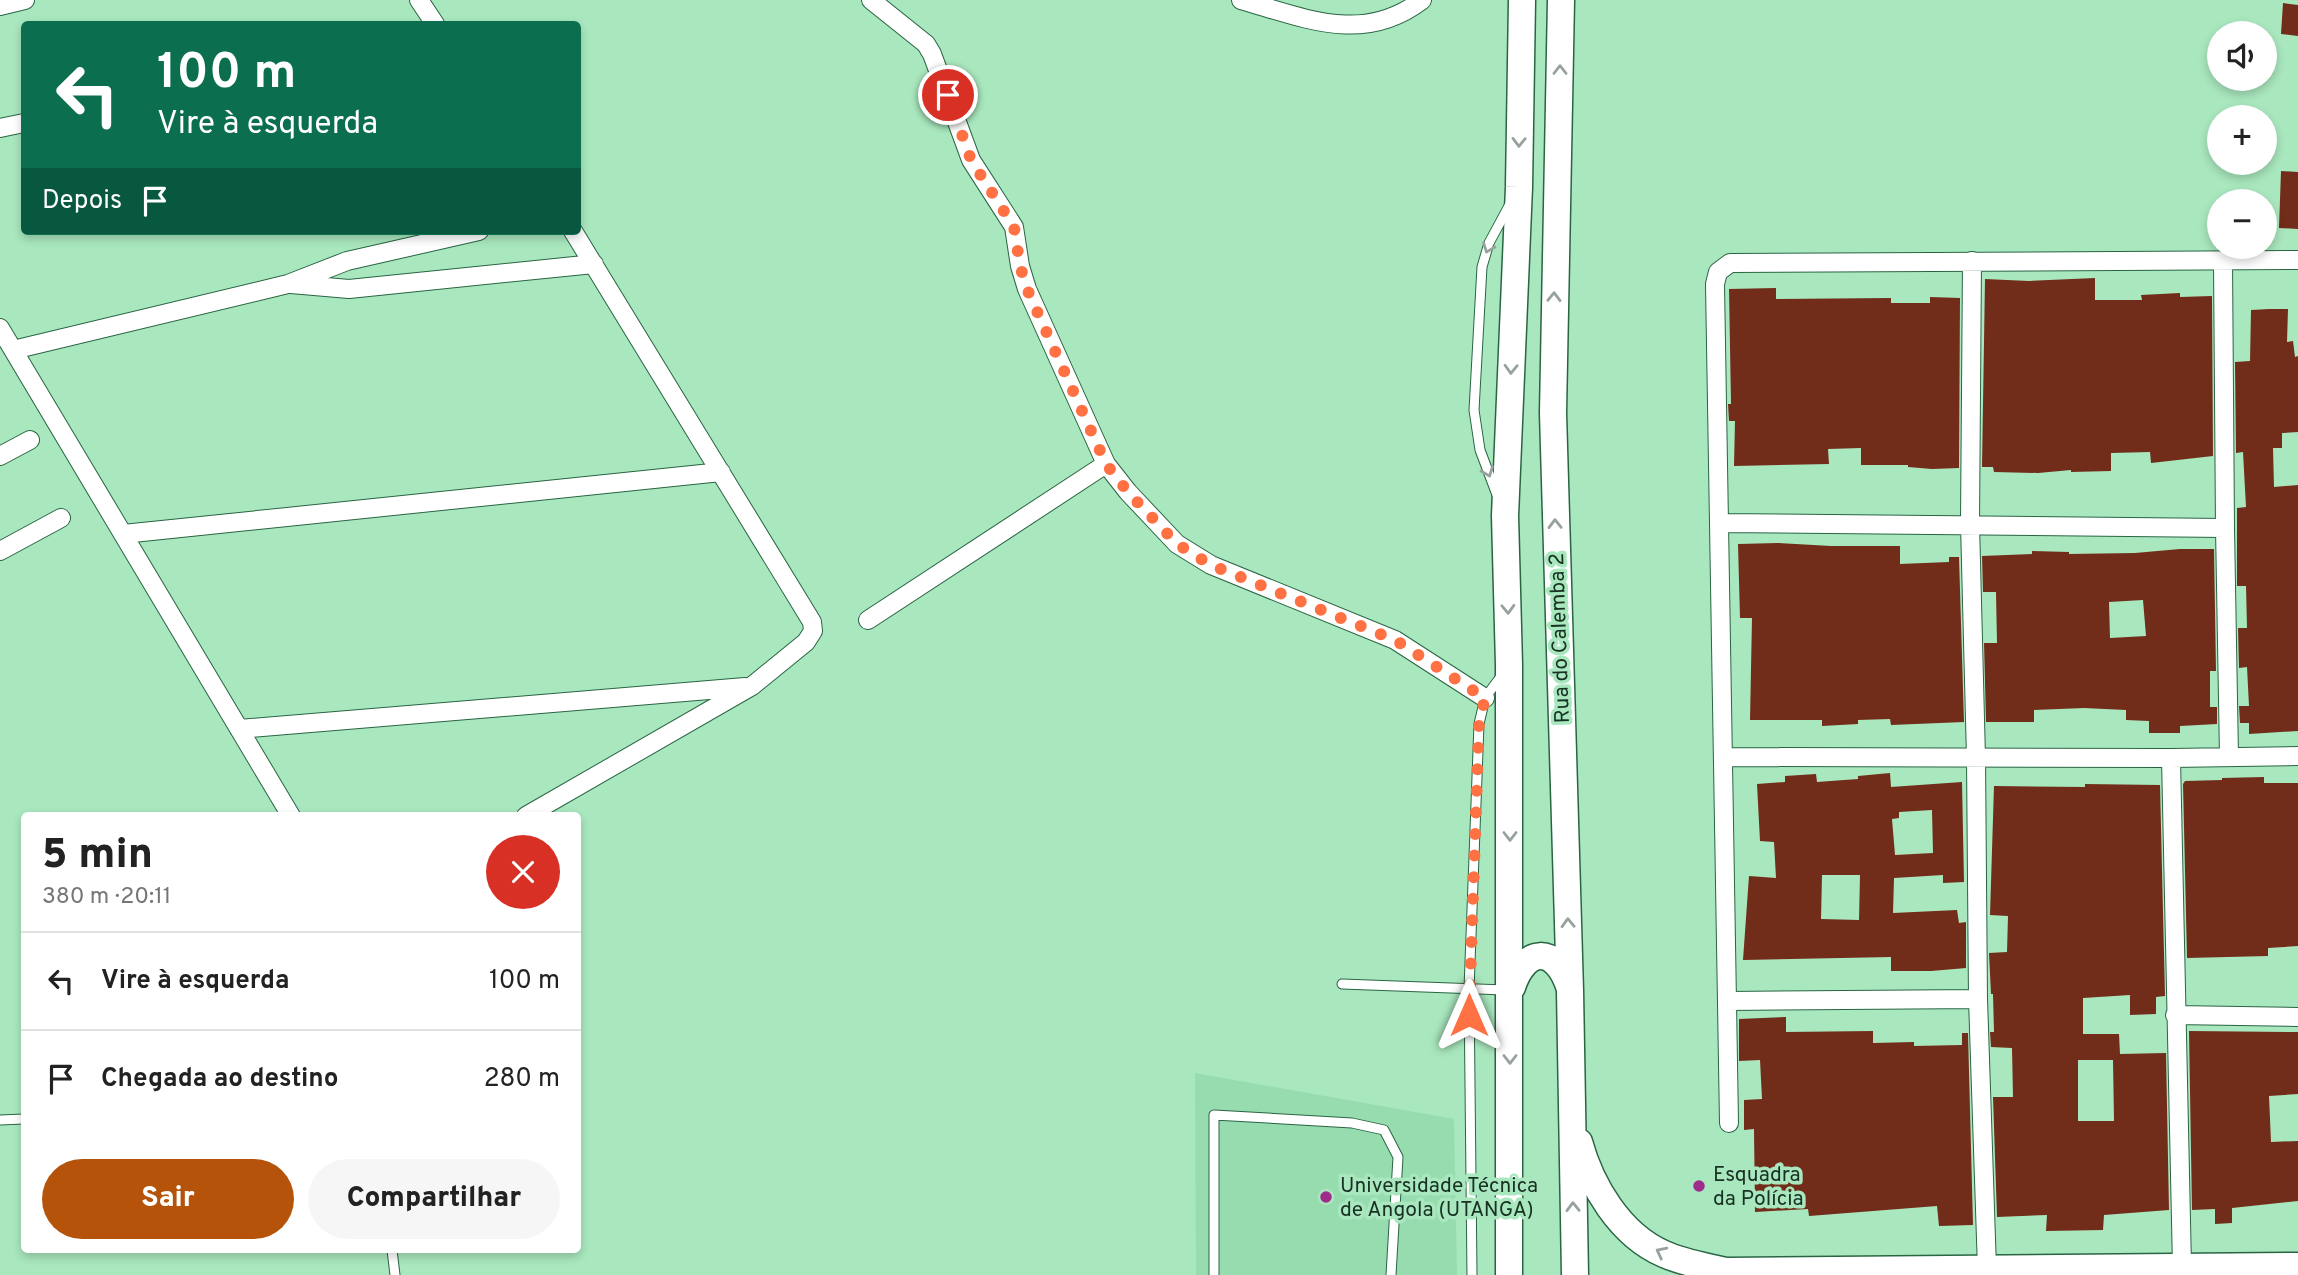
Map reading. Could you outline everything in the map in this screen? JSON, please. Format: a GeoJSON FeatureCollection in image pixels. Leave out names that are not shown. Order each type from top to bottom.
{"type":"FeatureCollection","features":[{"type":"Feature","properties":{"kind":"main road"},"geometry":{"type":"LineString","coordinates":[[1509,1275],[1511,991],[1509,665],[1505,516],[1518,187],[1522,0]]}},
{"type":"Feature","properties":{"kind":"main road","name":"Rua do Calemba 2"},"geometry":{"type":"LineString","coordinates":[[1561,0],[1553,413],[1570,991],[1575,1275]]}},
{"type":"Feature","properties":{"kind":"main road"},"geometry":{"type":"LineString","coordinates":[[1511,991],[1520,968],[1528,959],[1539,955],[1550,958],[1560,966],[1570,991]]}},
{"type":"Feature","properties":{"kind":"main road"},"geometry":{"type":"LineString","coordinates":[[1571,1105],[1585,1164],[1604,1200],[1625,1225],[1644,1243],[1660,1253],[1722,1274],[2298,1266]]}},
{"type":"Feature","properties":{"kind":"street"},"geometry":{"type":"LineString","coordinates":[[0,6],[25,0]]}},
{"type":"Feature","properties":{"kind":"street"},"geometry":{"type":"LineString","coordinates":[[419,0],[433,21]]}},
{"type":"Feature","properties":{"kind":"street"},"geometry":{"type":"LineString","coordinates":[[871,0],[926,44],[932,54],[971,160],[1014,227],[1020,266],[1027,289],[1106,464],[1144,510],[1177,544],[1211,565],[1395,640],[1485,698]]}},
{"type":"Feature","properties":{"kind":"street"},"geometry":{"type":"LineString","coordinates":[[1241,0],[1316,22],[1362,25],[1372,25],[1399,16],[1422,0]]}},
{"type":"Feature","properties":{"kind":"street"},"geometry":{"type":"LineString","coordinates":[[0,128],[21,123]]}},
{"type":"Feature","properties":{"kind":"street"},"geometry":{"type":"LineString","coordinates":[[13,350],[288,284],[347,261],[461,235]]}},
{"type":"Feature","properties":{"kind":"street"},"geometry":{"type":"LineString","coordinates":[[533,812],[752,687],[806,642],[813,631],[812,622],[576,235]]}},
{"type":"Feature","properties":{"kind":"street"},"geometry":{"type":"LineString","coordinates":[[1729,1123],[1715,284],[1718,272],[1730,263],[2298,260]]}},
{"type":"Feature","properties":{"kind":"street"},"geometry":{"type":"LineString","coordinates":[[1972,261],[1970,524],[1978,999],[1987,1269]]}},
{"type":"Feature","properties":{"kind":"street"},"geometry":{"type":"LineString","coordinates":[[2223,261],[2230,757]]}},
{"type":"Feature","properties":{"kind":"street"},"geometry":{"type":"LineString","coordinates":[[288,284],[349,289],[594,264]]}},
{"type":"Feature","properties":{"kind":"street"},"geometry":{"type":"LineString","coordinates":[[1,333],[288,812]]}},
{"type":"Feature","properties":{"kind":"street"},"geometry":{"type":"LineString","coordinates":[[0,456],[30,440]]}},
{"type":"Feature","properties":{"kind":"street"},"geometry":{"type":"LineString","coordinates":[[868,620],[1106,464]]}},
{"type":"Feature","properties":{"kind":"street"},"geometry":{"type":"LineString","coordinates":[[123,534],[721,472]]}},
{"type":"Feature","properties":{"kind":"street"},"geometry":{"type":"LineString","coordinates":[[0,551],[61,518]]}},
{"type":"Feature","properties":{"kind":"street"},"geometry":{"type":"LineString","coordinates":[[1719,523],[2225,528]]}},
{"type":"Feature","properties":{"kind":"street"},"geometry":{"type":"LineString","coordinates":[[239,729],[752,687]]}},
{"type":"Feature","properties":{"kind":"street"},"geometry":{"type":"LineString","coordinates":[[1723,757],[2298,756]]}},
{"type":"Feature","properties":{"kind":"street"},"geometry":{"type":"LineString","coordinates":[[2171,758],[2182,1267]]}},
{"type":"Feature","properties":{"kind":"street"},"geometry":{"type":"LineString","coordinates":[[1727,1001],[1978,999]]}},
{"type":"Feature","properties":{"kind":"street"},"geometry":{"type":"LineString","coordinates":[[2175,1016],[2298,1017]]}},
{"type":"Feature","properties":{"kind":"lane"},"geometry":{"type":"LineString","coordinates":[[1505,516],[1480,450],[1474,410],[1482,267],[1489,243],[1518,187]]}},
{"type":"Feature","properties":{"kind":"lane"},"geometry":{"type":"LineString","coordinates":[[1472,1275],[1469,989],[1479,724],[1485,698],[1509,665]]}},
{"type":"Feature","properties":{"kind":"lane"},"geometry":{"type":"LineString","coordinates":[[1342,984],[1511,991]]}},
{"type":"Feature","properties":{"kind":"lane"},"geometry":{"type":"LineString","coordinates":[[1214,1275],[1214,1115],[1352,1123],[1384,1130],[1398,1157],[1391,1275]]}},
{"type":"Feature","properties":{"kind":"lane"},"geometry":{"type":"LineString","coordinates":[[0,1120],[21,1119]]}},
{"type":"Feature","properties":{"kind":"lane"},"geometry":{"type":"LineString","coordinates":[[392,1253],[395,1275]]}},
{"type":"Feature","properties":{"kind":"shaded area","name":"Universidade Técnica de Angola (UTANGA)"},"geometry":{"type":"Polygon","coordinates":[[[1195,1073],[1454,1119],[1457,1275],[1196,1275],[1195,1073]]]}},
{"type":"Feature","properties":{"kind":"building"},"geometry":{"type":"Polygon","coordinates":[[[2283,3],[2298,5],[2298,36],[2281,34],[2283,3]]]}},
{"type":"Feature","properties":{"kind":"building"},"geometry":{"type":"Polygon","coordinates":[[[2281,171],[2298,172],[2298,229],[2279,228],[2281,171]]]}},
{"type":"Feature","properties":{"kind":"building"},"geometry":{"type":"Polygon","coordinates":[[[2095,278],[2095,300],[2142,300],[2141,295],[2180,293],[2180,297],[2212,296],[2213,456],[2151,463],[2150,452],[2111,453],[2111,471],[1994,472],[1993,467],[1982,467],[1985,279],[2029,281],[2095,278]]]}},
{"type":"Feature","properties":{"kind":"building"},"geometry":{"type":"Polygon","coordinates":[[[1776,288],[1776,299],[1891,298],[1891,303],[1930,303],[1930,297],[1960,298],[1959,468],[1861,465],[1861,448],[1828,449],[1829,464],[1734,466],[1735,421],[1729,421],[1728,404],[1731,404],[1729,289],[1776,288]]]}},
{"type":"Feature","properties":{"kind":"building"},"geometry":{"type":"Polygon","coordinates":[[[2288,309],[2287,342],[2293,341],[2295,357],[2298,356],[2298,432],[2282,433],[2282,448],[2273,448],[2274,487],[2298,485],[2298,731],[2249,734],[2249,723],[2240,723],[2239,706],[2249,706],[2247,667],[2239,668],[2238,628],[2247,628],[2246,586],[2237,586],[2237,508],[2246,507],[2243,452],[2236,453],[2235,362],[2250,361],[2251,310],[2288,309]]]}},
{"type":"Feature","properties":{"kind":"building"},"geometry":{"type":"Polygon","coordinates":[[[1738,544],[1900,546],[1900,564],[1949,562],[1949,557],[1959,557],[1964,722],[1891,725],[1890,719],[1858,720],[1858,724],[1822,726],[1822,720],[1750,720],[1752,618],[1740,618],[1738,544]]]}},
{"type":"Feature","properties":{"kind":"building"},"geometry":{"type":"Polygon","coordinates":[[[2214,549],[2216,671],[2210,671],[2210,707],[2217,707],[2217,724],[2180,726],[2180,733],[2149,733],[2149,721],[2126,720],[2126,710],[2084,708],[2034,710],[2034,722],[1986,722],[1984,643],[1997,643],[1996,592],[1983,592],[1982,556],[2032,554],[2032,551],[2069,554],[2214,549]],[[2143,600],[2109,602],[2110,638],[2146,636],[2143,600]]]}},
{"type":"Feature","properties":{"kind":"building"},"geometry":{"type":"Polygon","coordinates":[[[1890,773],[1891,787],[1962,782],[1964,882],[1943,883],[1943,875],[1894,878],[1893,913],[1957,910],[1959,923],[1966,922],[1966,968],[1891,971],[1891,957],[1743,960],[1749,876],[1776,878],[1774,842],[1760,841],[1757,784],[1785,782],[1785,776],[1816,774],[1817,782],[1858,779],[1858,776],[1890,773]],[[1932,810],[1899,812],[1899,818],[1892,819],[1895,855],[1933,853],[1932,810]],[[1822,875],[1821,919],[1859,920],[1860,875],[1822,875]]]}},
{"type":"Feature","properties":{"kind":"building"},"geometry":{"type":"Polygon","coordinates":[[[2264,777],[2264,783],[2298,783],[2298,946],[2268,948],[2268,956],[2187,958],[2183,784],[2185,781],[2264,777]]]}},
{"type":"Feature","properties":{"kind":"building"},"geometry":{"type":"Polygon","coordinates":[[[2085,784],[2160,785],[2165,996],[2156,997],[2156,1014],[2130,1015],[2130,995],[2083,998],[2083,1034],[2119,1034],[2120,1054],[2166,1053],[2169,1210],[2104,1215],[2103,1230],[2046,1231],[2047,1215],[1997,1217],[1993,1097],[2013,1097],[2012,1048],[1991,1047],[1990,1032],[1994,1032],[1989,953],[2007,952],[2008,916],[1990,915],[1994,786],[2085,787],[2085,784]],[[2078,1060],[2078,1121],[2114,1121],[2113,1060],[2078,1060]]]}},
{"type":"Feature","properties":{"kind":"building"},"geometry":{"type":"Polygon","coordinates":[[[1786,1017],[1786,1032],[1873,1031],[1873,1043],[1962,1045],[1962,1033],[1968,1033],[1973,1225],[1939,1226],[1937,1206],[1809,1216],[1808,1209],[1755,1212],[1754,1129],[1744,1130],[1744,1100],[1762,1099],[1760,1060],[1739,1061],[1739,1019],[1786,1017]]]}},
{"type":"Feature","properties":{"kind":"building"},"geometry":{"type":"Polygon","coordinates":[[[2189,1031],[2298,1032],[2298,1094],[2269,1096],[2271,1142],[2298,1141],[2298,1201],[2232,1208],[2232,1223],[2215,1224],[2215,1209],[2192,1210],[2189,1031]]]}},
{"type":"Feature","properties":{"kind":"place","name":"Esquadra da Polícia"},"geometry":{"type":"Point","coordinates":[1699,1186]}},
{"type":"Feature","properties":{"kind":"place","name":"Universidade Técnica de Angola (UTANGA)"},"geometry":{"type":"Point","coordinates":[1326,1197]}},
{"type":"Feature","properties":{"kind":"route"},"geometry":{"type":"LineString","coordinates":[[948,95],[971,160],[1014,227],[1020,266],[1027,289],[1106,464],[1128,492],[1177,544],[1190,553],[1211,565],[1395,640],[1485,698],[1479,724],[1469,1015]]}}]}
